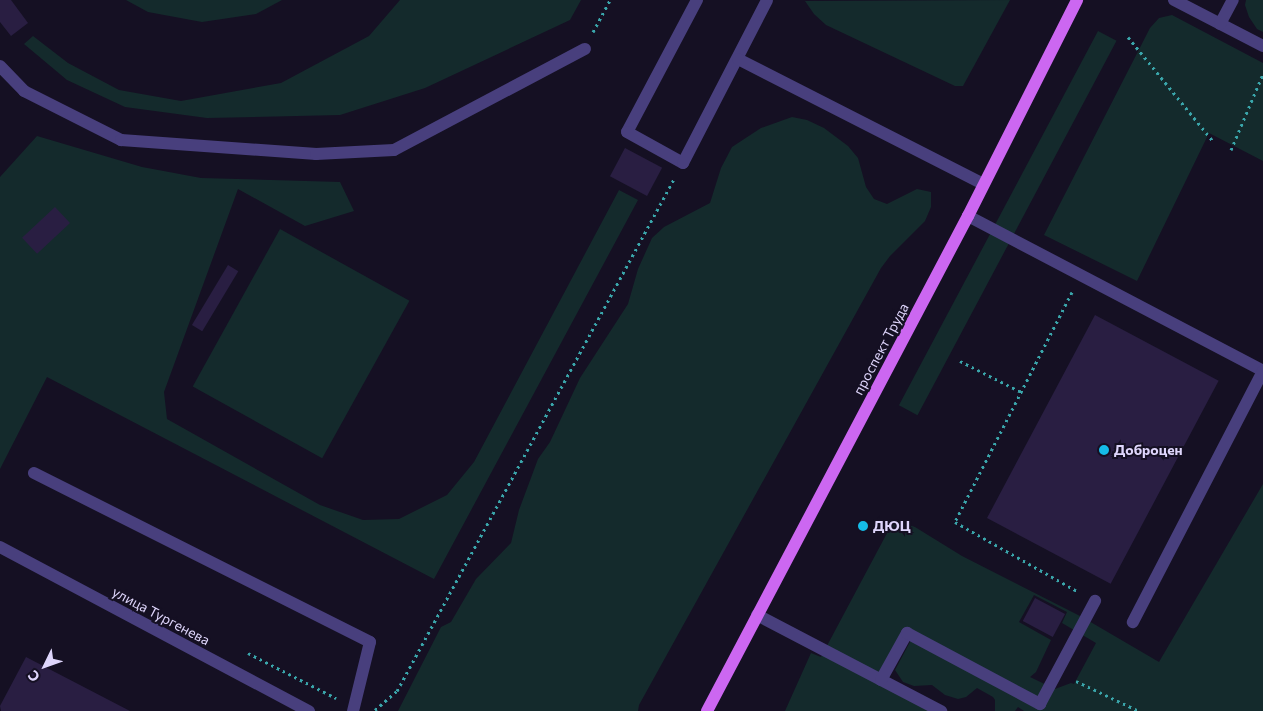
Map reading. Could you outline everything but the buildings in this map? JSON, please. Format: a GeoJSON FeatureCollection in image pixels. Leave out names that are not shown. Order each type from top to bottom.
{"type":"FeatureCollection","features":[{"type":"Feature","properties":{"kind":"main road","name":"проспект Труда"},"geometry":{"type":"LineString","coordinates":[[707,711],[968,216],[1077,0]]}},
{"type":"Feature","properties":{"kind":"street"},"geometry":{"type":"LineString","coordinates":[[696,0],[627,132],[683,163],[767,0]]}},
{"type":"Feature","properties":{"kind":"street"},"geometry":{"type":"LineString","coordinates":[[1174,0],[1263,46]]}},
{"type":"Feature","properties":{"kind":"street"},"geometry":{"type":"LineString","coordinates":[[1220,24],[1233,0]]}},
{"type":"Feature","properties":{"kind":"street"},"geometry":{"type":"LineString","coordinates":[[1,68],[24,91],[121,140],[316,154],[394,150],[585,49]]}},
{"type":"Feature","properties":{"kind":"street"},"geometry":{"type":"LineString","coordinates":[[738,59],[983,184]]}},
{"type":"Feature","properties":{"kind":"street"},"geometry":{"type":"LineString","coordinates":[[968,216],[1263,371],[1133,622]]}},
{"type":"Feature","properties":{"kind":"street"},"geometry":{"type":"LineString","coordinates":[[34,473],[370,642],[353,711]]}},
{"type":"Feature","properties":{"kind":"street","name":"улица Тургенева"},"geometry":{"type":"LineString","coordinates":[[0,548],[309,711]]}},
{"type":"Feature","properties":{"kind":"street"},"geometry":{"type":"LineString","coordinates":[[881,680],[907,633],[1040,704],[1095,601]]}},
{"type":"Feature","properties":{"kind":"street"},"geometry":{"type":"LineString","coordinates":[[758,615],[941,711]]}},
{"type":"Feature","properties":{"kind":"path"},"geometry":{"type":"LineString","coordinates":[[585,49],[610,0]]}},
{"type":"Feature","properties":{"kind":"path"},"geometry":{"type":"LineString","coordinates":[[1128,38],[1212,140]]}},
{"type":"Feature","properties":{"kind":"path"},"geometry":{"type":"LineString","coordinates":[[1231,150],[1263,74]]}},
{"type":"Feature","properties":{"kind":"path"},"geometry":{"type":"LineString","coordinates":[[373,711],[398,691],[683,163]]}},
{"type":"Feature","properties":{"kind":"path"},"geometry":{"type":"LineString","coordinates":[[1080,276],[955,522],[1095,601]]}},
{"type":"Feature","properties":{"kind":"path"},"geometry":{"type":"LineString","coordinates":[[960,361],[1021,392]]}},
{"type":"Feature","properties":{"kind":"path"},"geometry":{"type":"LineString","coordinates":[[1057,672],[1139,711]]}},
{"type":"Feature","properties":{"kind":"green space"},"geometry":{"type":"Polygon","coordinates":[[[126,0],[282,0],[256,14],[202,22],[148,12],[126,0]]]}},
{"type":"Feature","properties":{"kind":"green space"},"geometry":{"type":"Polygon","coordinates":[[[400,0],[581,0],[570,20],[425,88],[340,115],[207,118],[125,107],[67,80],[24,44],[33,36],[68,63],[119,90],[181,101],[281,83],[369,36],[400,0]]]}},
{"type":"Feature","properties":{"kind":"green space"},"geometry":{"type":"Polygon","coordinates":[[[1010,0],[963,86],[955,86],[826,25],[814,14],[805,1],[1010,0]]]}},
{"type":"Feature","properties":{"kind":"green space"},"geometry":{"type":"Polygon","coordinates":[[[1246,0],[1263,0],[1263,32],[1257,29],[1249,17],[1245,5],[1246,0]]]}},
{"type":"Feature","properties":{"kind":"green space"},"geometry":{"type":"Polygon","coordinates":[[[1172,15],[1263,63],[1263,161],[1209,133],[1137,281],[1044,235],[1150,28],[1159,18],[1172,15]]]}},
{"type":"Feature","properties":{"kind":"green space"},"geometry":{"type":"Polygon","coordinates":[[[1098,31],[1117,41],[917,415],[899,405],[1098,31]]]}},
{"type":"Feature","properties":{"kind":"green space"},"geometry":{"type":"Polygon","coordinates":[[[792,117],[807,120],[824,128],[848,146],[858,158],[866,187],[874,199],[887,204],[917,189],[931,192],[931,207],[925,221],[890,256],[881,268],[639,705],[638,711],[398,711],[441,627],[451,622],[476,579],[511,543],[519,510],[538,459],[550,442],[580,378],[628,304],[638,269],[652,238],[664,227],[710,203],[721,168],[732,147],[761,128],[792,117]]]}},
{"type":"Feature","properties":{"kind":"green space"},"geometry":{"type":"Polygon","coordinates":[[[37,136],[142,167],[201,178],[340,182],[354,211],[305,226],[238,189],[164,392],[167,419],[320,505],[363,520],[399,519],[447,495],[474,462],[619,190],[638,200],[434,579],[47,377],[0,469],[0,177],[37,136]]]}},
{"type":"Feature","properties":{"kind":"green space"},"geometry":{"type":"Polygon","coordinates":[[[280,229],[409,301],[322,458],[193,386],[280,229]]]}},
{"type":"Feature","properties":{"kind":"green space"},"geometry":{"type":"Polygon","coordinates":[[[1263,484],[1263,711],[1024,711],[1018,707],[1015,711],[995,711],[995,700],[993,697],[977,688],[966,697],[958,699],[945,695],[932,685],[914,686],[903,682],[895,670],[911,640],[905,632],[880,683],[931,711],[785,711],[811,653],[821,657],[894,520],[915,527],[962,556],[1082,617],[1159,662],[1263,484]],[[1034,595],[1019,622],[1051,640],[1036,672],[1030,677],[1055,689],[1071,683],[1074,684],[1096,643],[1062,623],[1067,612],[1034,595]]]}},
{"type":"Feature","properties":{"kind":"place","name":"Доброцен"},"geometry":{"type":"Point","coordinates":[1104,450]}},
{"type":"Feature","properties":{"kind":"place","name":"ДЮЦ"},"geometry":{"type":"Point","coordinates":[863,526]}}]}
